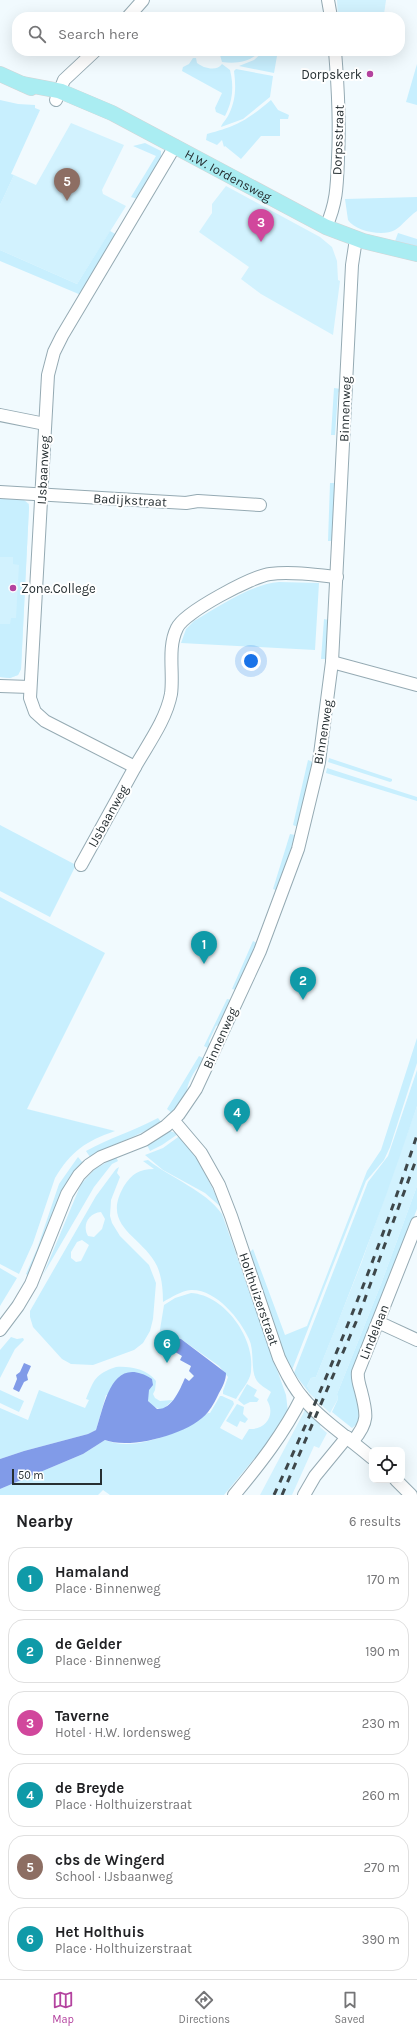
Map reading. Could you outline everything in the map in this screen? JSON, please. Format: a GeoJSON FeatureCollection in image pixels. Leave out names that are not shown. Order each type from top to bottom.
{"type":"FeatureCollection","features":[{"type":"Feature","properties":{"kind":"main road","name":"H.W. Iordensweg"},"geometry":{"type":"LineString","coordinates":[[0,74],[58,96],[109,122],[144,131],[326,227],[356,239],[417,254]]}},
{"type":"Feature","properties":{"kind":"street"},"geometry":{"type":"LineString","coordinates":[[132,12],[143,0]]}},
{"type":"Feature","properties":{"kind":"street"},"geometry":{"type":"LineString","coordinates":[[328,0],[330,12]]}},
{"type":"Feature","properties":{"kind":"street"},"geometry":{"type":"LineString","coordinates":[[58,96],[64,80],[89,56]]}},
{"type":"Feature","properties":{"kind":"street","name":"Dorpsstraat"},"geometry":{"type":"LineString","coordinates":[[326,227],[336,201],[340,127],[339,88],[336,56]]}},
{"type":"Feature","properties":{"kind":"street","name":"IJsbaanweg"},"geometry":{"type":"LineString","coordinates":[[135,767],[45,721],[35,712],[30,698],[48,375],[57,344],[175,146]]}},
{"type":"Feature","properties":{"kind":"street","name":"Binnenweg"},"geometry":{"type":"LineString","coordinates":[[0,1330],[18,1306],[31,1284],[71,1187],[89,1165],[106,1154],[144,1140],[173,1120],[189,1101],[202,1080],[260,951],[298,849],[319,762],[332,662],[352,265],[356,239]]}},
{"type":"Feature","properties":{"kind":"street"},"geometry":{"type":"LineString","coordinates":[[0,415],[45,424]]}},
{"type":"Feature","properties":{"kind":"street","name":"Badijkstraat"},"geometry":{"type":"LineString","coordinates":[[0,492],[186,503],[198,501],[260,505]]}},
{"type":"Feature","properties":{"kind":"street","name":"IJsbaanweg"},"geometry":{"type":"LineString","coordinates":[[81,865],[163,718],[171,694],[174,636],[177,627],[187,616],[264,575],[290,573],[337,577]]}},
{"type":"Feature","properties":{"kind":"street"},"geometry":{"type":"LineString","coordinates":[[332,662],[417,685]]}},
{"type":"Feature","properties":{"kind":"street"},"geometry":{"type":"LineString","coordinates":[[0,686],[30,688]]}},
{"type":"Feature","properties":{"kind":"street","name":"Holthuizerstraat"},"geometry":{"type":"LineString","coordinates":[[173,1120],[201,1153],[219,1185],[279,1358],[290,1380],[302,1397],[369,1455]]}},
{"type":"Feature","properties":{"kind":"street","name":"Lindelaan"},"geometry":{"type":"LineString","coordinates":[[304,1495],[315,1476],[350,1439],[362,1430],[366,1419],[358,1372],[417,1223]]}},
{"type":"Feature","properties":{"kind":"street"},"geometry":{"type":"LineString","coordinates":[[378,1322],[417,1340]]}},
{"type":"Feature","properties":{"kind":"street"},"geometry":{"type":"LineString","coordinates":[[234,1495],[263,1460],[288,1424],[302,1397]]}},
{"type":"Feature","properties":{"kind":"street"},"geometry":{"type":"LineString","coordinates":[[399,1483],[411,1495]]}},
{"type":"Feature","properties":{"kind":"shaded area"},"geometry":{"type":"Polygon","coordinates":[[[337,0],[386,0],[384,12],[338,12],[337,0]]]}},
{"type":"Feature","properties":{"kind":"shaded area"},"geometry":{"type":"Polygon","coordinates":[[[220,56],[255,56],[248,60],[233,63],[222,62],[220,56]]]}},
{"type":"Feature","properties":{"kind":"shaded area"},"geometry":{"type":"Polygon","coordinates":[[[258,56],[277,56],[274,73],[239,66],[254,60],[258,56]]]}},
{"type":"Feature","properties":{"kind":"shaded area"},"geometry":{"type":"Polygon","coordinates":[[[193,58],[196,58],[197,63],[206,68],[217,68],[222,64],[230,70],[232,93],[230,105],[225,116],[216,112],[215,108],[222,93],[182,71],[183,67],[189,64],[193,58]]]}},
{"type":"Feature","properties":{"kind":"shaded area"},"geometry":{"type":"Polygon","coordinates":[[[417,64],[417,105],[406,102],[417,64]]]}},
{"type":"Feature","properties":{"kind":"shaded area"},"geometry":{"type":"Polygon","coordinates":[[[236,69],[273,76],[270,97],[243,119],[221,127],[228,116],[233,103],[235,88],[234,71],[236,69]]]}},
{"type":"Feature","properties":{"kind":"shaded area"},"geometry":{"type":"Polygon","coordinates":[[[0,100],[18,104],[35,105],[35,108],[40,110],[11,174],[14,175],[0,205],[0,100]]]}},
{"type":"Feature","properties":{"kind":"shaded area"},"geometry":{"type":"Polygon","coordinates":[[[271,100],[278,110],[289,115],[288,119],[280,119],[280,136],[261,136],[241,159],[225,146],[224,147],[222,140],[217,145],[206,140],[207,134],[242,122],[271,100]]]}},
{"type":"Feature","properties":{"kind":"shaded area"},"geometry":{"type":"Polygon","coordinates":[[[71,123],[124,145],[102,190],[103,194],[126,206],[77,284],[0,250],[0,205],[14,175],[36,185],[71,123]]]}},
{"type":"Feature","properties":{"kind":"shaded area"},"geometry":{"type":"Polygon","coordinates":[[[145,143],[161,151],[161,161],[138,199],[131,197],[156,156],[133,146],[145,143]]]}},
{"type":"Feature","properties":{"kind":"shaded area"},"geometry":{"type":"Polygon","coordinates":[[[226,186],[320,237],[332,247],[337,261],[338,280],[340,281],[333,335],[261,294],[241,279],[249,267],[199,232],[212,213],[212,204],[226,186]]]}},
{"type":"Feature","properties":{"kind":"shaded area"},"geometry":{"type":"Polygon","coordinates":[[[417,197],[417,211],[398,228],[390,232],[377,233],[363,230],[348,220],[345,199],[417,197]]]}},
{"type":"Feature","properties":{"kind":"shaded area"},"geometry":{"type":"Polygon","coordinates":[[[110,231],[117,235],[81,295],[0,261],[0,250],[77,284],[110,231]]]}},
{"type":"Feature","properties":{"kind":"shaded area"},"geometry":{"type":"Polygon","coordinates":[[[398,233],[417,239],[417,246],[395,241],[398,233]]]}},
{"type":"Feature","properties":{"kind":"shaded area"},"geometry":{"type":"Polygon","coordinates":[[[334,388],[341,389],[338,393],[335,435],[331,435],[334,388]]]}},
{"type":"Feature","properties":{"kind":"shaded area"},"geometry":{"type":"Polygon","coordinates":[[[330,483],[336,483],[333,541],[328,541],[330,483]]]}},
{"type":"Feature","properties":{"kind":"shaded area","name":"Zone.College"},"geometry":{"type":"Polygon","coordinates":[[[0,499],[24,500],[29,504],[21,669],[18,675],[10,678],[0,677],[0,499]]]}},
{"type":"Feature","properties":{"kind":"shaded area","name":"Zone.College"},"geometry":{"type":"Polygon","coordinates":[[[0,499],[25,501],[28,503],[29,507],[21,669],[18,675],[10,678],[0,677],[0,624],[10,624],[11,618],[16,618],[19,565],[13,564],[13,557],[0,557],[0,499]]]}},
{"type":"Feature","properties":{"kind":"shaded area"},"geometry":{"type":"Polygon","coordinates":[[[279,582],[319,583],[315,650],[181,643],[186,629],[194,621],[246,592],[257,587],[279,582]]]}},
{"type":"Feature","properties":{"kind":"shaded area"},"geometry":{"type":"Polygon","coordinates":[[[324,619],[329,620],[327,659],[321,659],[324,619]]]}},
{"type":"Feature","properties":{"kind":"shaded area"},"geometry":{"type":"Polygon","coordinates":[[[329,758],[392,779],[392,781],[390,782],[328,762],[329,758]]]}},
{"type":"Feature","properties":{"kind":"shaded area"},"geometry":{"type":"Polygon","coordinates":[[[308,760],[313,762],[298,827],[293,825],[308,760]]]}},
{"type":"Feature","properties":{"kind":"shaded area"},"geometry":{"type":"Polygon","coordinates":[[[327,768],[417,797],[417,801],[326,773],[327,768]]]}},
{"type":"Feature","properties":{"kind":"shaded area"},"geometry":{"type":"Polygon","coordinates":[[[0,825],[76,865],[50,917],[0,891],[0,825]]]}},
{"type":"Feature","properties":{"kind":"shaded area"},"geometry":{"type":"Polygon","coordinates":[[[290,834],[295,835],[278,891],[273,889],[290,834]]]}},
{"type":"Feature","properties":{"kind":"shaded area"},"geometry":{"type":"Polygon","coordinates":[[[0,897],[105,953],[27,1109],[115,1131],[87,1143],[73,1154],[61,1169],[55,1178],[33,1243],[19,1274],[0,1264],[0,897]]]}},
{"type":"Feature","properties":{"kind":"shaded area"},"geometry":{"type":"Polygon","coordinates":[[[253,941],[257,943],[236,990],[232,989],[253,941]]]}},
{"type":"Feature","properties":{"kind":"shaded area"},"geometry":{"type":"Polygon","coordinates":[[[227,999],[232,1000],[221,1024],[216,1026],[209,1041],[210,1049],[204,1046],[227,999]]]}},
{"type":"Feature","properties":{"kind":"shaded area"},"geometry":{"type":"Polygon","coordinates":[[[417,1038],[417,1063],[390,1147],[384,1160],[366,1181],[292,1370],[285,1357],[249,1253],[253,1249],[285,1335],[307,1326],[367,1171],[381,1150],[417,1038]]]}},
{"type":"Feature","properties":{"kind":"shaded area"},"geometry":{"type":"Polygon","coordinates":[[[199,1056],[205,1059],[192,1076],[188,1085],[187,1093],[172,1113],[167,1109],[199,1056]]]}},
{"type":"Feature","properties":{"kind":"shaded area"},"geometry":{"type":"Polygon","coordinates":[[[417,1070],[417,1106],[379,1214],[342,1312],[316,1377],[311,1378],[307,1386],[311,1392],[310,1394],[294,1373],[368,1182],[388,1156],[417,1070]]]}},
{"type":"Feature","properties":{"kind":"shaded area"},"geometry":{"type":"Polygon","coordinates":[[[417,1106],[417,1186],[381,1284],[337,1394],[338,1399],[330,1413],[310,1394],[311,1392],[307,1386],[311,1378],[316,1377],[361,1264],[417,1106]]]}},
{"type":"Feature","properties":{"kind":"shaded area"},"geometry":{"type":"Polygon","coordinates":[[[158,1118],[161,1122],[90,1157],[86,1151],[140,1127],[158,1118]]]}},
{"type":"Feature","properties":{"kind":"shaded area"},"geometry":{"type":"Polygon","coordinates":[[[170,1131],[178,1134],[150,1151],[147,1145],[170,1131]]]}},
{"type":"Feature","properties":{"kind":"shaded area"},"geometry":{"type":"Polygon","coordinates":[[[181,1135],[199,1161],[222,1208],[205,1193],[163,1170],[145,1155],[163,1148],[181,1135]]]}},
{"type":"Feature","properties":{"kind":"shaded area"},"geometry":{"type":"Polygon","coordinates":[[[78,1157],[83,1163],[77,1169],[29,1276],[26,1274],[37,1249],[59,1184],[78,1157]]]}},
{"type":"Feature","properties":{"kind":"shaded area"},"geometry":{"type":"Polygon","coordinates":[[[116,1157],[118,1161],[112,1164],[94,1187],[43,1275],[81,1184],[95,1169],[116,1157]]]}},
{"type":"Feature","properties":{"kind":"shaded area"},"geometry":{"type":"Polygon","coordinates":[[[148,1160],[207,1198],[222,1214],[286,1395],[288,1412],[284,1423],[224,1495],[110,1495],[103,1490],[98,1495],[0,1495],[0,1489],[83,1454],[105,1440],[131,1444],[145,1442],[173,1433],[210,1413],[220,1396],[233,1401],[234,1404],[220,1428],[242,1440],[249,1429],[255,1429],[265,1424],[270,1416],[270,1406],[267,1400],[271,1392],[258,1382],[255,1377],[251,1344],[240,1323],[218,1300],[209,1294],[200,1291],[191,1290],[177,1294],[163,1302],[161,1279],[157,1266],[151,1256],[126,1230],[120,1221],[117,1212],[118,1200],[124,1186],[136,1173],[154,1169],[143,1161],[148,1160]]]}},
{"type":"Feature","properties":{"kind":"shaded area"},"geometry":{"type":"Polygon","coordinates":[[[119,1167],[117,1173],[120,1177],[111,1200],[110,1216],[112,1223],[120,1236],[149,1265],[156,1283],[153,1319],[150,1331],[143,1343],[134,1350],[93,1365],[71,1364],[62,1359],[33,1327],[30,1311],[96,1196],[119,1167]],[[101,1212],[96,1213],[87,1221],[86,1232],[88,1236],[94,1237],[102,1229],[105,1219],[101,1212]],[[82,1240],[77,1242],[71,1252],[71,1258],[76,1262],[81,1261],[89,1245],[82,1240]]]}},
{"type":"Feature","properties":{"kind":"shaded area"},"geometry":{"type":"Polygon","coordinates":[[[417,1186],[417,1209],[354,1370],[362,1408],[358,1423],[352,1428],[332,1412],[338,1399],[337,1394],[381,1284],[417,1186]]]}},
{"type":"Feature","properties":{"kind":"shaded area"},"geometry":{"type":"Polygon","coordinates":[[[0,1268],[17,1278],[0,1306],[0,1268]]]}},
{"type":"Feature","properties":{"kind":"shaded area"},"geometry":{"type":"Polygon","coordinates":[[[191,1293],[204,1296],[226,1310],[236,1321],[249,1346],[251,1372],[247,1383],[236,1399],[223,1394],[228,1377],[219,1366],[181,1339],[168,1341],[165,1346],[158,1342],[164,1305],[175,1298],[191,1293]]]}},
{"type":"Feature","properties":{"kind":"shaded area"},"geometry":{"type":"Polygon","coordinates":[[[11,1337],[17,1339],[23,1338],[24,1340],[15,1349],[0,1378],[0,1350],[11,1337]]]}},
{"type":"Feature","properties":{"kind":"shaded area"},"geometry":{"type":"Polygon","coordinates":[[[116,1367],[127,1367],[143,1371],[156,1381],[153,1394],[155,1398],[160,1401],[173,1400],[162,1410],[152,1406],[148,1401],[106,1395],[96,1430],[88,1434],[0,1459],[0,1408],[28,1420],[39,1390],[85,1408],[89,1400],[86,1399],[96,1378],[104,1372],[116,1367]]]}},
{"type":"Feature","properties":{"kind":"shaded area"},"geometry":{"type":"Polygon","coordinates":[[[247,1384],[257,1390],[254,1396],[259,1399],[257,1402],[250,1402],[244,1405],[238,1400],[247,1384]]]}},
{"type":"Feature","properties":{"kind":"shaded area"},"geometry":{"type":"Polygon","coordinates":[[[0,1390],[24,1401],[19,1412],[0,1403],[0,1390]]]}},
{"type":"Feature","properties":{"kind":"shaded area"},"geometry":{"type":"Polygon","coordinates":[[[237,1404],[244,1407],[243,1414],[248,1419],[245,1423],[240,1421],[237,1427],[226,1421],[237,1404]]]}},
{"type":"Feature","properties":{"kind":"shaded area"},"geometry":{"type":"Polygon","coordinates":[[[305,1410],[321,1424],[320,1427],[327,1433],[319,1448],[314,1446],[292,1495],[260,1495],[305,1410]]]}},
{"type":"Feature","properties":{"kind":"water"},"geometry":{"type":"Polygon","coordinates":[[[172,1338],[181,1339],[226,1373],[224,1383],[214,1402],[208,1412],[200,1420],[175,1433],[160,1438],[129,1443],[116,1443],[105,1440],[83,1454],[0,1489],[0,1459],[88,1434],[96,1430],[107,1395],[112,1385],[119,1377],[128,1373],[138,1373],[152,1379],[153,1385],[149,1390],[148,1401],[157,1409],[171,1403],[178,1393],[185,1378],[189,1381],[194,1376],[189,1371],[191,1366],[180,1360],[182,1356],[165,1346],[172,1338]]]}},
{"type":"Feature","properties":{"kind":"water"},"geometry":{"type":"Polygon","coordinates":[[[24,1363],[31,1366],[27,1375],[28,1380],[24,1382],[19,1392],[13,1389],[17,1379],[16,1375],[20,1372],[24,1363]]]}},
{"type":"Feature","properties":{"kind":"railway"},"geometry":{"type":"LineString","coordinates":[[274,1495],[314,1407],[351,1317],[402,1181],[417,1135]]}},
{"type":"Feature","properties":{"kind":"railway"},"geometry":{"type":"LineString","coordinates":[[282,1495],[359,1315],[417,1157]]}},
{"type":"Feature","properties":{"kind":"place","name":"Dorpskerk"},"geometry":{"type":"Point","coordinates":[370,74]}},
{"type":"Feature","properties":{"kind":"place","name":"cbs de Wingerd"},"geometry":{"type":"Point","coordinates":[67,201]}},
{"type":"Feature","properties":{"kind":"place","name":"Taverne"},"geometry":{"type":"Point","coordinates":[261,242]}},
{"type":"Feature","properties":{"kind":"place","name":"Zone.College"},"geometry":{"type":"Point","coordinates":[13,588]}},
{"type":"Feature","properties":{"kind":"place","name":"Hamaland"},"geometry":{"type":"Point","coordinates":[204,964]}},
{"type":"Feature","properties":{"kind":"place","name":"de Gelder"},"geometry":{"type":"Point","coordinates":[303,1000]}},
{"type":"Feature","properties":{"kind":"place","name":"de Breyde"},"geometry":{"type":"Point","coordinates":[237,1132]}},
{"type":"Feature","properties":{"kind":"place","name":"Het Holthuis"},"geometry":{"type":"Point","coordinates":[167,1363]}}]}
